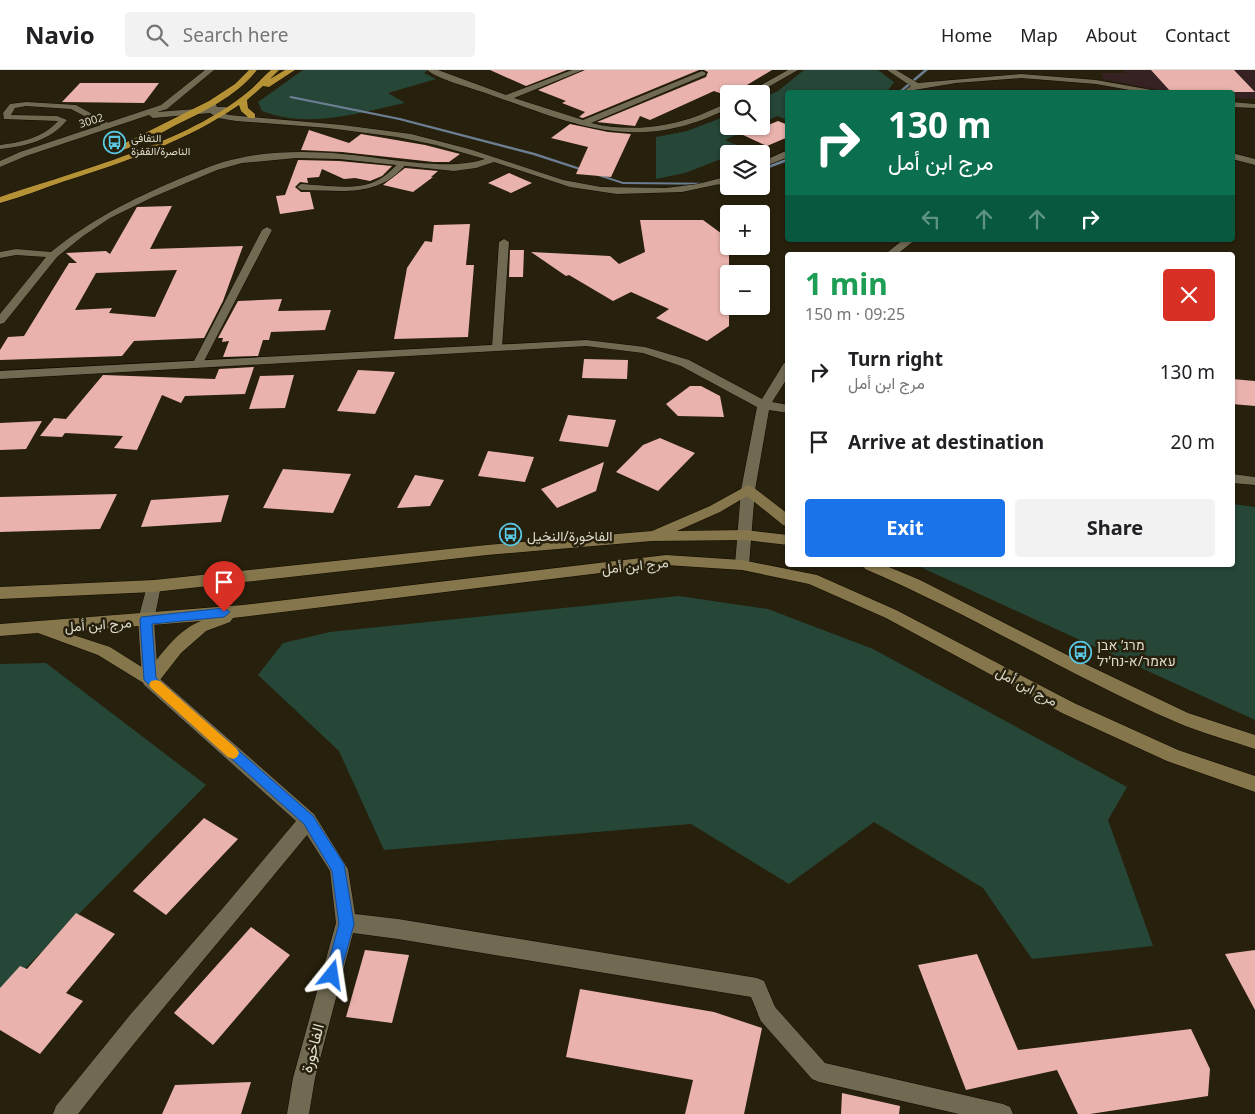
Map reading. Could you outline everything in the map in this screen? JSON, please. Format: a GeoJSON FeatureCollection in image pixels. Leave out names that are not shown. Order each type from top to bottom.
{"type":"FeatureCollection","features":[{"type":"Feature","properties":{"kind":"highway"},"geometry":{"type":"LineString","coordinates":[[0,200],[151,148],[214,110],[254,70]]}},
{"type":"Feature","properties":{"kind":"highway"},"geometry":{"type":"LineString","coordinates":[[256,90],[275,70]]}},
{"type":"Feature","properties":{"kind":"highway"},"geometry":{"type":"LineString","coordinates":[[214,110],[231,108],[256,90],[292,70]]}},
{"type":"Feature","properties":{"kind":"highway"},"geometry":{"type":"LineString","coordinates":[[243,100],[244,109],[252,116]]}},
{"type":"Feature","properties":{"kind":"highway"},"geometry":{"type":"LineString","coordinates":[[110,151],[146,137],[196,112]]}},
{"type":"Feature","properties":{"kind":"street","name":"3002"},"geometry":{"type":"LineString","coordinates":[[0,164],[23,154],[164,107],[210,70]]}},
{"type":"Feature","properties":{"kind":"street"},"geometry":{"type":"LineString","coordinates":[[431,70],[504,98],[602,128],[640,131],[689,122],[720,109]]}},
{"type":"Feature","properties":{"kind":"street"},"geometry":{"type":"LineString","coordinates":[[504,98],[579,70]]}},
{"type":"Feature","properties":{"kind":"street"},"geometry":{"type":"LineString","coordinates":[[766,85],[794,70]]}},
{"type":"Feature","properties":{"kind":"street"},"geometry":{"type":"LineString","coordinates":[[891,70],[917,86]]}},
{"type":"Feature","properties":{"kind":"street"},"geometry":{"type":"LineString","coordinates":[[583,123],[702,73]]}},
{"type":"Feature","properties":{"kind":"street"},"geometry":{"type":"LineString","coordinates":[[910,90],[917,86],[956,81],[1021,76],[1096,82],[1141,90]]}},
{"type":"Feature","properties":{"kind":"street","name":"3002"},"geometry":{"type":"LineString","coordinates":[[0,155],[106,124],[186,91]]}},
{"type":"Feature","properties":{"kind":"street"},"geometry":{"type":"LineString","coordinates":[[1235,104],[1255,106]]}},
{"type":"Feature","properties":{"kind":"street"},"geometry":{"type":"LineString","coordinates":[[184,118],[214,110],[234,119],[271,120]]}},
{"type":"Feature","properties":{"kind":"street"},"geometry":{"type":"LineString","coordinates":[[132,119],[214,110],[271,120],[411,137],[494,159],[556,182],[605,191],[670,190],[720,182]]}},
{"type":"Feature","properties":{"kind":"street"},"geometry":{"type":"LineString","coordinates":[[770,161],[785,154]]}},
{"type":"Feature","properties":{"kind":"street"},"geometry":{"type":"LineString","coordinates":[[0,321],[52,255],[107,216],[132,203],[214,168],[241,160],[296,155],[340,156],[466,167],[494,159]]}},
{"type":"Feature","properties":{"kind":"street"},"geometry":{"type":"LineString","coordinates":[[1235,157],[1255,162]]}},
{"type":"Feature","properties":{"kind":"street"},"geometry":{"type":"LineString","coordinates":[[893,252],[907,242]]}},
{"type":"Feature","properties":{"kind":"street"},"geometry":{"type":"LineString","coordinates":[[0,255],[16,252],[52,255]]}},
{"type":"Feature","properties":{"kind":"street"},"geometry":{"type":"LineString","coordinates":[[0,375],[586,343],[645,350],[685,363],[764,405],[785,408]]}},
{"type":"Feature","properties":{"kind":"street"},"geometry":{"type":"LineString","coordinates":[[742,565],[746,535],[748,490],[764,405],[785,371]]}},
{"type":"Feature","properties":{"kind":"street"},"geometry":{"type":"LineString","coordinates":[[1235,478],[1255,481]]}},
{"type":"Feature","properties":{"kind":"street"},"geometry":{"type":"LineString","coordinates":[[748,490],[785,520]]}},
{"type":"Feature","properties":{"kind":"street"},"geometry":{"type":"LineString","coordinates":[[652,536],[715,509],[748,490]]}},
{"type":"Feature","properties":{"kind":"street","name":"مرج ابن أمل"},"geometry":{"type":"LineString","coordinates":[[0,593],[154,586],[487,550],[652,536],[746,535],[785,540]]}},
{"type":"Feature","properties":{"kind":"street","name":"مرج ابن أمل"},"geometry":{"type":"LineString","coordinates":[[0,630],[146,620],[243,610],[666,560],[742,565],[812,579],[891,614],[1068,708],[1173,756],[1255,784]]}},
{"type":"Feature","properties":{"kind":"street"},"geometry":{"type":"LineString","coordinates":[[875,567],[915,584],[1075,667],[1174,714],[1255,742]]}},
{"type":"Feature","properties":{"kind":"street"},"geometry":{"type":"LineString","coordinates":[[150,680],[146,620],[154,586]]}},
{"type":"Feature","properties":{"kind":"street"},"geometry":{"type":"LineString","coordinates":[[150,680],[175,649],[201,627],[243,610]]}},
{"type":"Feature","properties":{"kind":"street"},"geometry":{"type":"LineString","coordinates":[[35,629],[104,651],[150,680]]}},
{"type":"Feature","properties":{"kind":"street","name":"الفاخورة"},"geometry":{"type":"LineString","coordinates":[[150,680],[308,820],[339,869],[346,924],[304,1078],[298,1114]]}},
{"type":"Feature","properties":{"kind":"street"},"geometry":{"type":"LineString","coordinates":[[64,1114],[137,1022],[230,915],[308,820]]}},
{"type":"Feature","properties":{"kind":"street"},"geometry":{"type":"LineString","coordinates":[[346,924],[408,931],[757,988],[768,1014]]}},
{"type":"Feature","properties":{"kind":"lane"},"geometry":{"type":"LineString","coordinates":[[0,147],[41,139],[56,130],[63,120],[57,118],[7,117],[7,113],[13,106],[26,104],[73,107],[106,124]]}},
{"type":"Feature","properties":{"kind":"lane"},"geometry":{"type":"LineString","coordinates":[[301,187],[364,187],[376,185],[387,178],[403,163]]}},
{"type":"Feature","properties":{"kind":"lane"},"geometry":{"type":"LineString","coordinates":[[198,363],[267,230]]}},
{"type":"Feature","properties":{"kind":"lane"},"geometry":{"type":"LineString","coordinates":[[497,348],[504,242]]}},
{"type":"Feature","properties":{"kind":"lane"},"geometry":{"type":"LineString","coordinates":[[768,1014],[818,1072],[1004,1114]]}},
{"type":"Feature","properties":{"kind":"shaded area"},"geometry":{"type":"Polygon","coordinates":[[[1124,70],[1255,70],[1255,99],[1235,98],[1235,90],[1158,90],[1103,79],[1101,73],[1126,73],[1124,70]]]}},
{"type":"Feature","properties":{"kind":"green space"},"geometry":{"type":"Polygon","coordinates":[[[303,70],[429,70],[424,73],[436,79],[388,93],[405,103],[352,115],[334,118],[298,119],[262,111],[258,102],[303,70]]]}},
{"type":"Feature","properties":{"kind":"green space"},"geometry":{"type":"Polygon","coordinates":[[[804,70],[878,70],[894,82],[888,90],[785,90],[785,119],[777,116],[770,120],[770,95],[778,91],[804,70]]]}},
{"type":"Feature","properties":{"kind":"green space"},"geometry":{"type":"Polygon","coordinates":[[[720,118],[720,135],[736,135],[725,140],[737,145],[720,145],[720,159],[685,173],[656,179],[656,137],[687,131],[720,118]]]}},
{"type":"Feature","properties":{"kind":"green space"},"geometry":{"type":"Polygon","coordinates":[[[1235,504],[1255,507],[1255,720],[920,567],[1235,567],[1235,504]]]}},
{"type":"Feature","properties":{"kind":"green space"},"geometry":{"type":"Polygon","coordinates":[[[679,596],[768,609],[873,649],[1127,787],[1108,820],[1153,946],[1032,959],[983,888],[874,822],[789,884],[691,824],[384,850],[339,751],[258,675],[283,643],[330,632],[679,596]]]}},
{"type":"Feature","properties":{"kind":"green space"},"geometry":{"type":"Polygon","coordinates":[[[46,663],[206,785],[0,994],[0,664],[46,663]]]}},
{"type":"Feature","properties":{"kind":"building"},"geometry":{"type":"Polygon","coordinates":[[[490,70],[567,70],[526,86],[490,70]]]}},
{"type":"Feature","properties":{"kind":"building"},"geometry":{"type":"Polygon","coordinates":[[[585,70],[699,70],[583,118],[579,117],[585,112],[562,103],[566,101],[538,90],[585,70]]]}},
{"type":"Feature","properties":{"kind":"building"},"geometry":{"type":"Polygon","coordinates":[[[704,70],[772,70],[747,85],[720,85],[720,93],[714,91],[650,120],[640,116],[635,126],[597,122],[706,77],[708,72],[704,70]]]}},
{"type":"Feature","properties":{"kind":"building"},"geometry":{"type":"Polygon","coordinates":[[[1151,70],[1234,70],[1255,92],[1235,92],[1235,90],[1169,90],[1151,70]]]}},
{"type":"Feature","properties":{"kind":"building"},"geometry":{"type":"Polygon","coordinates":[[[80,83],[159,83],[144,103],[62,102],[80,83]]]}},
{"type":"Feature","properties":{"kind":"building"},"geometry":{"type":"Polygon","coordinates":[[[778,121],[785,124],[785,138],[765,145],[743,135],[770,135],[770,124],[778,121]]]}},
{"type":"Feature","properties":{"kind":"building"},"geometry":{"type":"Polygon","coordinates":[[[570,124],[608,132],[631,134],[611,177],[576,174],[588,147],[551,138],[570,124]]]}},
{"type":"Feature","properties":{"kind":"building"},"geometry":{"type":"Polygon","coordinates":[[[309,130],[349,143],[361,134],[425,145],[460,154],[449,162],[434,162],[342,152],[301,150],[309,130]]]}},
{"type":"Feature","properties":{"kind":"building"},"geometry":{"type":"Polygon","coordinates":[[[298,160],[339,161],[392,166],[382,176],[370,181],[355,178],[344,179],[322,169],[319,177],[307,178],[308,183],[300,182],[295,187],[301,192],[310,192],[314,209],[280,214],[276,196],[285,195],[298,160]]]}},
{"type":"Feature","properties":{"kind":"building"},"geometry":{"type":"Polygon","coordinates":[[[405,168],[438,171],[413,192],[383,185],[405,168]]]}},
{"type":"Feature","properties":{"kind":"building"},"geometry":{"type":"Polygon","coordinates":[[[509,173],[532,183],[511,193],[488,183],[509,173]]]}},
{"type":"Feature","properties":{"kind":"building"},"geometry":{"type":"Polygon","coordinates":[[[172,206],[150,249],[243,246],[223,301],[204,338],[134,341],[122,356],[0,360],[0,350],[8,337],[24,336],[69,263],[77,263],[66,253],[106,251],[110,254],[137,207],[172,206]],[[177,270],[96,273],[75,310],[112,308],[109,313],[155,317],[177,270]]]}},
{"type":"Feature","properties":{"kind":"building"},"geometry":{"type":"Polygon","coordinates":[[[640,220],[703,220],[720,232],[720,255],[729,255],[729,265],[720,265],[720,315],[729,315],[729,326],[707,341],[656,318],[669,309],[631,292],[613,301],[569,275],[566,276],[531,252],[610,256],[619,264],[645,252],[640,220]]]}},
{"type":"Feature","properties":{"kind":"building"},"geometry":{"type":"Polygon","coordinates":[[[470,224],[466,265],[474,265],[468,337],[394,339],[407,268],[425,241],[432,242],[434,225],[470,224]]]}},
{"type":"Feature","properties":{"kind":"building"},"geometry":{"type":"Polygon","coordinates":[[[510,250],[524,250],[523,277],[509,277],[510,250]]]}},
{"type":"Feature","properties":{"kind":"building"},"geometry":{"type":"Polygon","coordinates":[[[282,299],[278,311],[331,310],[325,330],[271,332],[269,340],[263,340],[258,356],[223,357],[229,341],[222,342],[223,338],[218,338],[238,301],[282,299]]]}},
{"type":"Feature","properties":{"kind":"building"},"geometry":{"type":"Polygon","coordinates":[[[584,359],[628,360],[627,379],[582,378],[584,359]]]}},
{"type":"Feature","properties":{"kind":"building"},"geometry":{"type":"Polygon","coordinates":[[[254,367],[245,394],[185,396],[181,403],[162,395],[137,450],[114,448],[123,436],[65,433],[62,437],[40,436],[54,418],[66,419],[103,375],[215,379],[219,369],[254,367]]]}},
{"type":"Feature","properties":{"kind":"building"},"geometry":{"type":"Polygon","coordinates":[[[358,370],[395,372],[375,414],[337,411],[358,370]]]}},
{"type":"Feature","properties":{"kind":"building"},"geometry":{"type":"Polygon","coordinates":[[[294,375],[285,408],[249,409],[260,376],[294,375]]]}},
{"type":"Feature","properties":{"kind":"building"},"geometry":{"type":"Polygon","coordinates":[[[1235,379],[1255,381],[1255,406],[1235,404],[1235,379]]]}},
{"type":"Feature","properties":{"kind":"building"},"geometry":{"type":"Polygon","coordinates":[[[690,386],[701,386],[720,396],[724,417],[678,416],[666,404],[690,386]]]}},
{"type":"Feature","properties":{"kind":"building"},"geometry":{"type":"Polygon","coordinates":[[[568,415],[616,420],[608,447],[559,441],[568,415]]]}},
{"type":"Feature","properties":{"kind":"building"},"geometry":{"type":"Polygon","coordinates":[[[42,421],[26,449],[0,450],[0,423],[42,421]]]}},
{"type":"Feature","properties":{"kind":"building"},"geometry":{"type":"Polygon","coordinates":[[[660,438],[695,453],[658,491],[616,472],[643,445],[660,438]]]}},
{"type":"Feature","properties":{"kind":"building"},"geometry":{"type":"Polygon","coordinates":[[[488,451],[534,457],[525,482],[478,476],[488,451]]]}},
{"type":"Feature","properties":{"kind":"building"},"geometry":{"type":"Polygon","coordinates":[[[604,462],[596,491],[557,508],[541,489],[604,462]]]}},
{"type":"Feature","properties":{"kind":"building"},"geometry":{"type":"Polygon","coordinates":[[[283,469],[351,474],[333,513],[263,508],[283,469]]]}},
{"type":"Feature","properties":{"kind":"building"},"geometry":{"type":"Polygon","coordinates":[[[415,475],[444,480],[430,506],[397,508],[415,475]]]}},
{"type":"Feature","properties":{"kind":"building"},"geometry":{"type":"Polygon","coordinates":[[[117,494],[100,529],[0,532],[0,497],[117,494]]]}},
{"type":"Feature","properties":{"kind":"building"},"geometry":{"type":"Polygon","coordinates":[[[229,495],[221,522],[141,527],[151,500],[229,495]]]}},
{"type":"Feature","properties":{"kind":"building"},"geometry":{"type":"Polygon","coordinates":[[[204,818],[238,839],[166,915],[133,891],[204,818]]]}},
{"type":"Feature","properties":{"kind":"building"},"geometry":{"type":"Polygon","coordinates":[[[76,913],[115,934],[66,993],[83,1001],[40,1054],[0,1030],[0,988],[20,966],[27,969],[76,913]]]}},
{"type":"Feature","properties":{"kind":"building"},"geometry":{"type":"Polygon","coordinates":[[[251,927],[290,955],[213,1045],[174,1013],[251,927]]]}},
{"type":"Feature","properties":{"kind":"building"},"geometry":{"type":"Polygon","coordinates":[[[365,950],[409,955],[392,1023],[346,1017],[365,950]]]}},
{"type":"Feature","properties":{"kind":"building"},"geometry":{"type":"Polygon","coordinates":[[[1255,950],[1255,1010],[1225,954],[1255,950]]]}},
{"type":"Feature","properties":{"kind":"building"},"geometry":{"type":"Polygon","coordinates":[[[977,954],[1018,1050],[1191,1029],[1210,1069],[1208,1096],[1090,1114],[1078,1114],[1057,1070],[966,1090],[918,965],[977,954]]]}},
{"type":"Feature","properties":{"kind":"building"},"geometry":{"type":"Polygon","coordinates":[[[580,989],[714,1012],[762,1028],[744,1114],[685,1114],[693,1080],[566,1057],[580,989]]]}},
{"type":"Feature","properties":{"kind":"building"},"geometry":{"type":"Polygon","coordinates":[[[251,1082],[241,1114],[162,1114],[175,1085],[251,1082]]]}},
{"type":"Feature","properties":{"kind":"building"},"geometry":{"type":"Polygon","coordinates":[[[842,1093],[900,1106],[899,1114],[841,1114],[842,1093]]]}},
{"type":"Feature","properties":{"kind":"waterway"},"geometry":{"type":"LineString","coordinates":[[902,90],[926,70]]}},
{"type":"Feature","properties":{"kind":"waterway"},"geometry":{"type":"LineString","coordinates":[[291,97],[399,119],[534,154],[623,183],[720,184]]}},
{"type":"Feature","properties":{"kind":"waterway"},"geometry":{"type":"LineString","coordinates":[[770,166],[785,160]]}},
{"type":"Feature","properties":{"kind":"slow traffic"},"geometry":{"type":"LineString","coordinates":[[156,685],[233,753]]}},
{"type":"Feature","properties":{"kind":"place","name":"التفافي الناصرة/القفزة"},"geometry":{"type":"Point","coordinates":[115,143]}},
{"type":"Feature","properties":{"kind":"place","name":"الفاخورة/النخيل"},"geometry":{"type":"Point","coordinates":[511,535]}},
{"type":"Feature","properties":{"kind":"place","name":"מרג׳ אבן עאמר/א-נח׳יל"},"geometry":{"type":"Point","coordinates":[1081,652]}},
{"type":"Feature","properties":{"kind":"route"},"geometry":{"type":"LineString","coordinates":[[224,612],[146,620],[150,680],[308,820],[339,869],[346,924],[332,975]]}}]}
